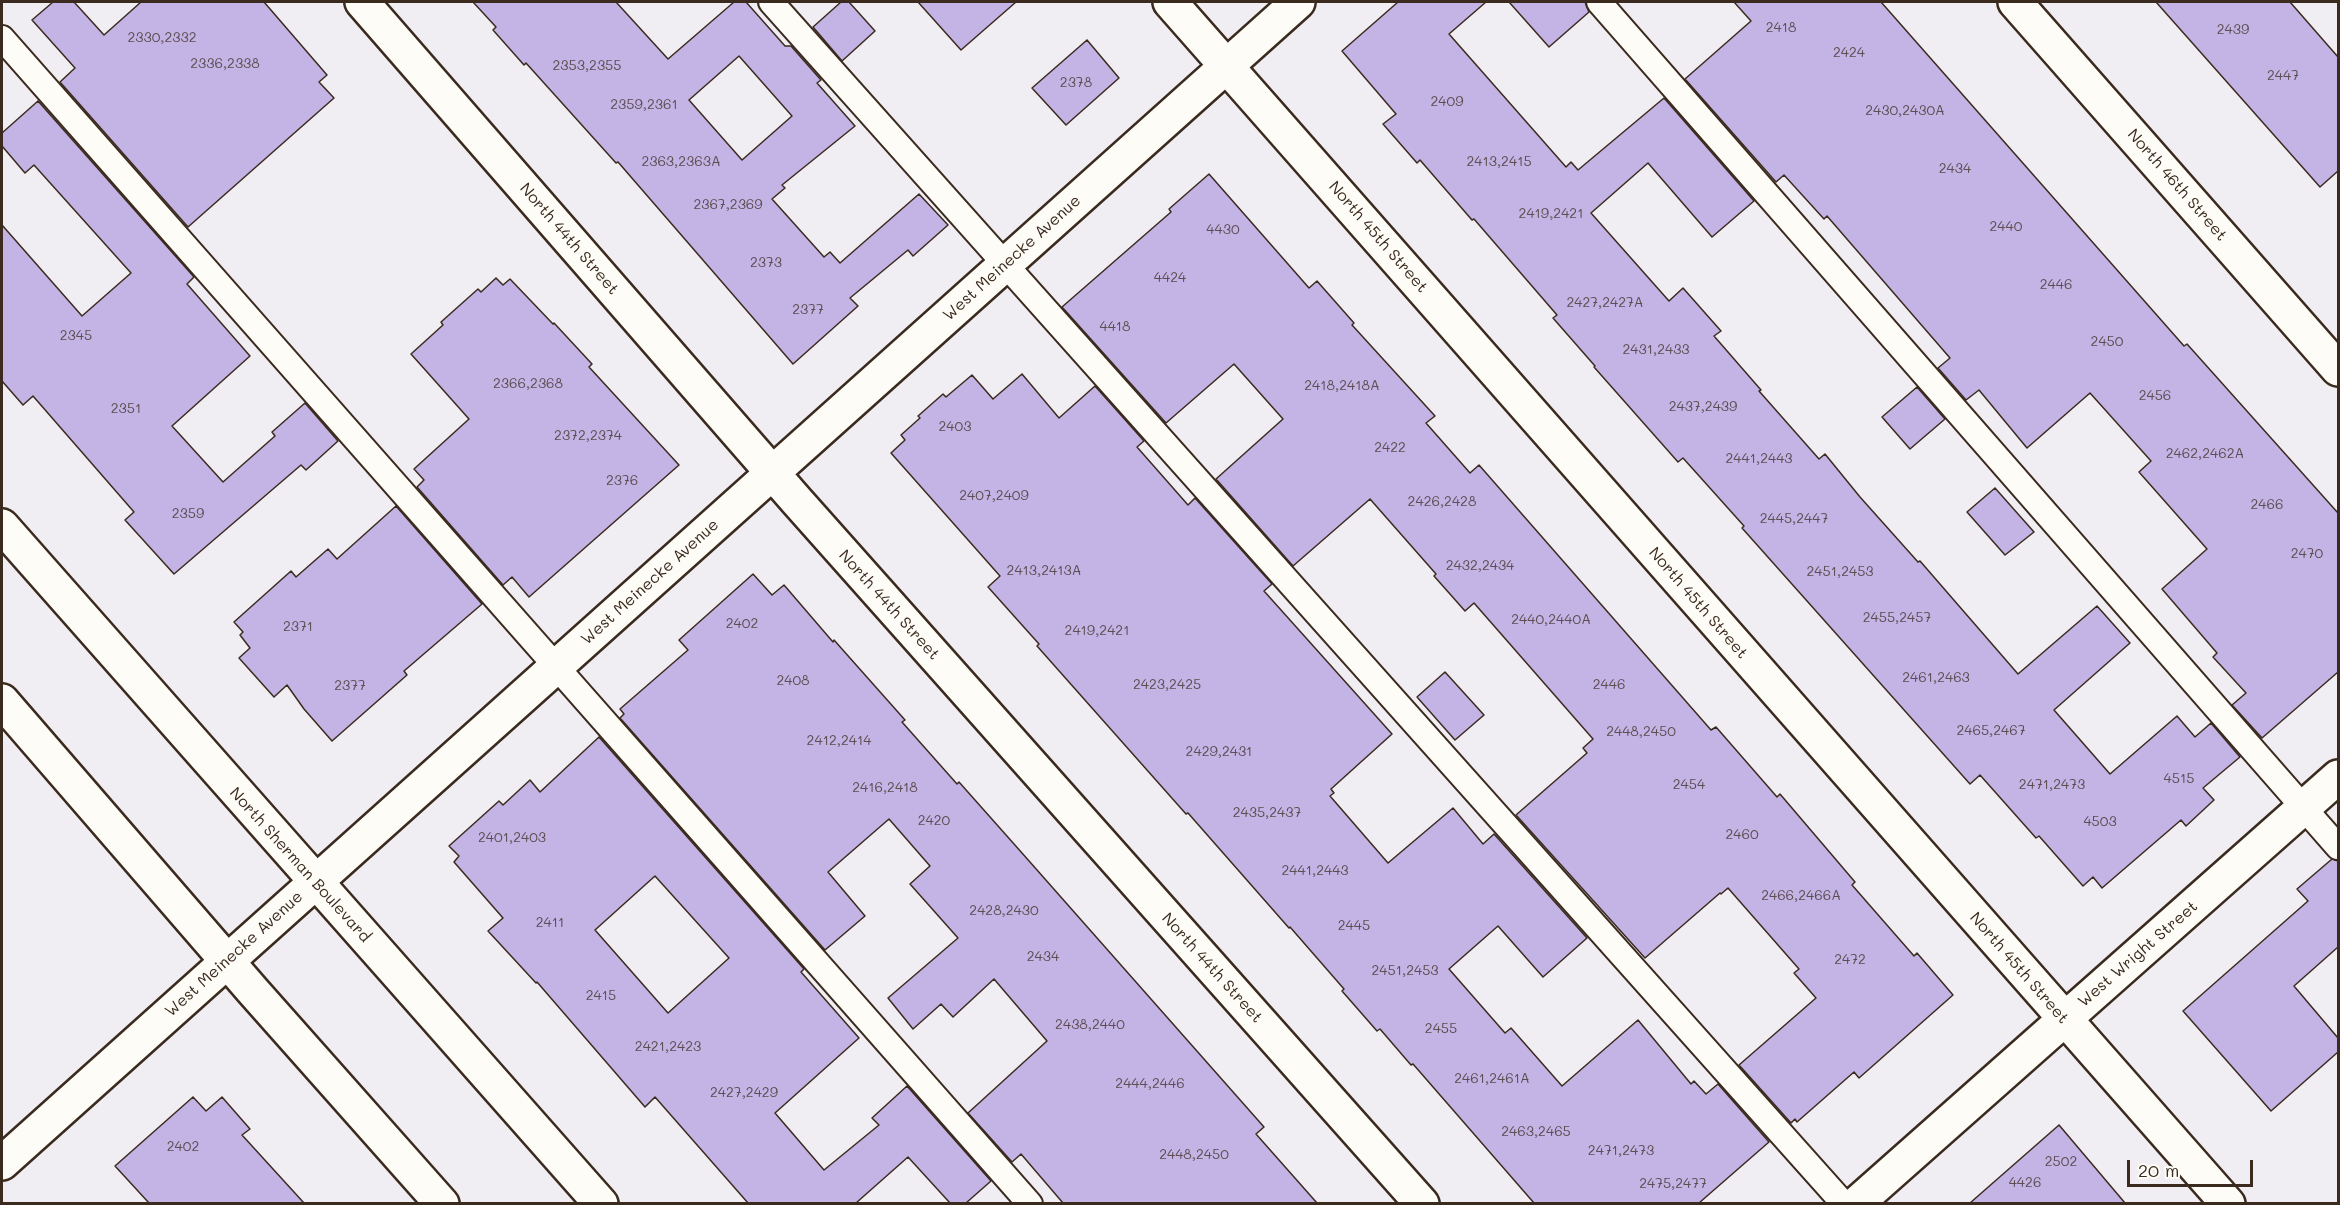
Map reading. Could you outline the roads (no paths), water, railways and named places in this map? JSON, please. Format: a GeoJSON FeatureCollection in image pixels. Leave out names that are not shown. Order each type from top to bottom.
{"type":"FeatureCollection","features":[{"type":"Feature","properties":{"kind":"street","name":"North 44th Street"},"geometry":{"type":"LineString","coordinates":[[362,2],[772,472],[1422,1203]]}},
{"type":"Feature","properties":{"kind":"street","name":"North 45th Street"},"geometry":{"type":"LineString","coordinates":[[1170,2],[2063,1019],[2228,1203]]}},
{"type":"Feature","properties":{"kind":"street","name":"West Meinecke Avenue"},"geometry":{"type":"LineString","coordinates":[[2,1163],[1298,2]]}},
{"type":"Feature","properties":{"kind":"street","name":"North 46th Street"},"geometry":{"type":"LineString","coordinates":[[2015,2],[2338,369]]}},
{"type":"Feature","properties":{"kind":"street","name":"North Sherman Boulevard"},"geometry":{"type":"LineString","coordinates":[[2,526],[601,1203]]}},
{"type":"Feature","properties":{"kind":"street"},"geometry":{"type":"LineString","coordinates":[[2,701],[227,961],[442,1203]]}},
{"type":"Feature","properties":{"kind":"street","name":"West Wright Street"},"geometry":{"type":"LineString","coordinates":[[1856,1203],[2338,777]]}},
{"type":"Feature","properties":{"kind":"lane"},"geometry":{"type":"LineString","coordinates":[[771,2],[1844,1203]]}},
{"type":"Feature","properties":{"kind":"lane"},"geometry":{"type":"LineString","coordinates":[[1599,2],[2338,847]]}},
{"type":"Feature","properties":{"kind":"lane"},"geometry":{"type":"LineString","coordinates":[[2,38],[1030,1203]]}}]}
